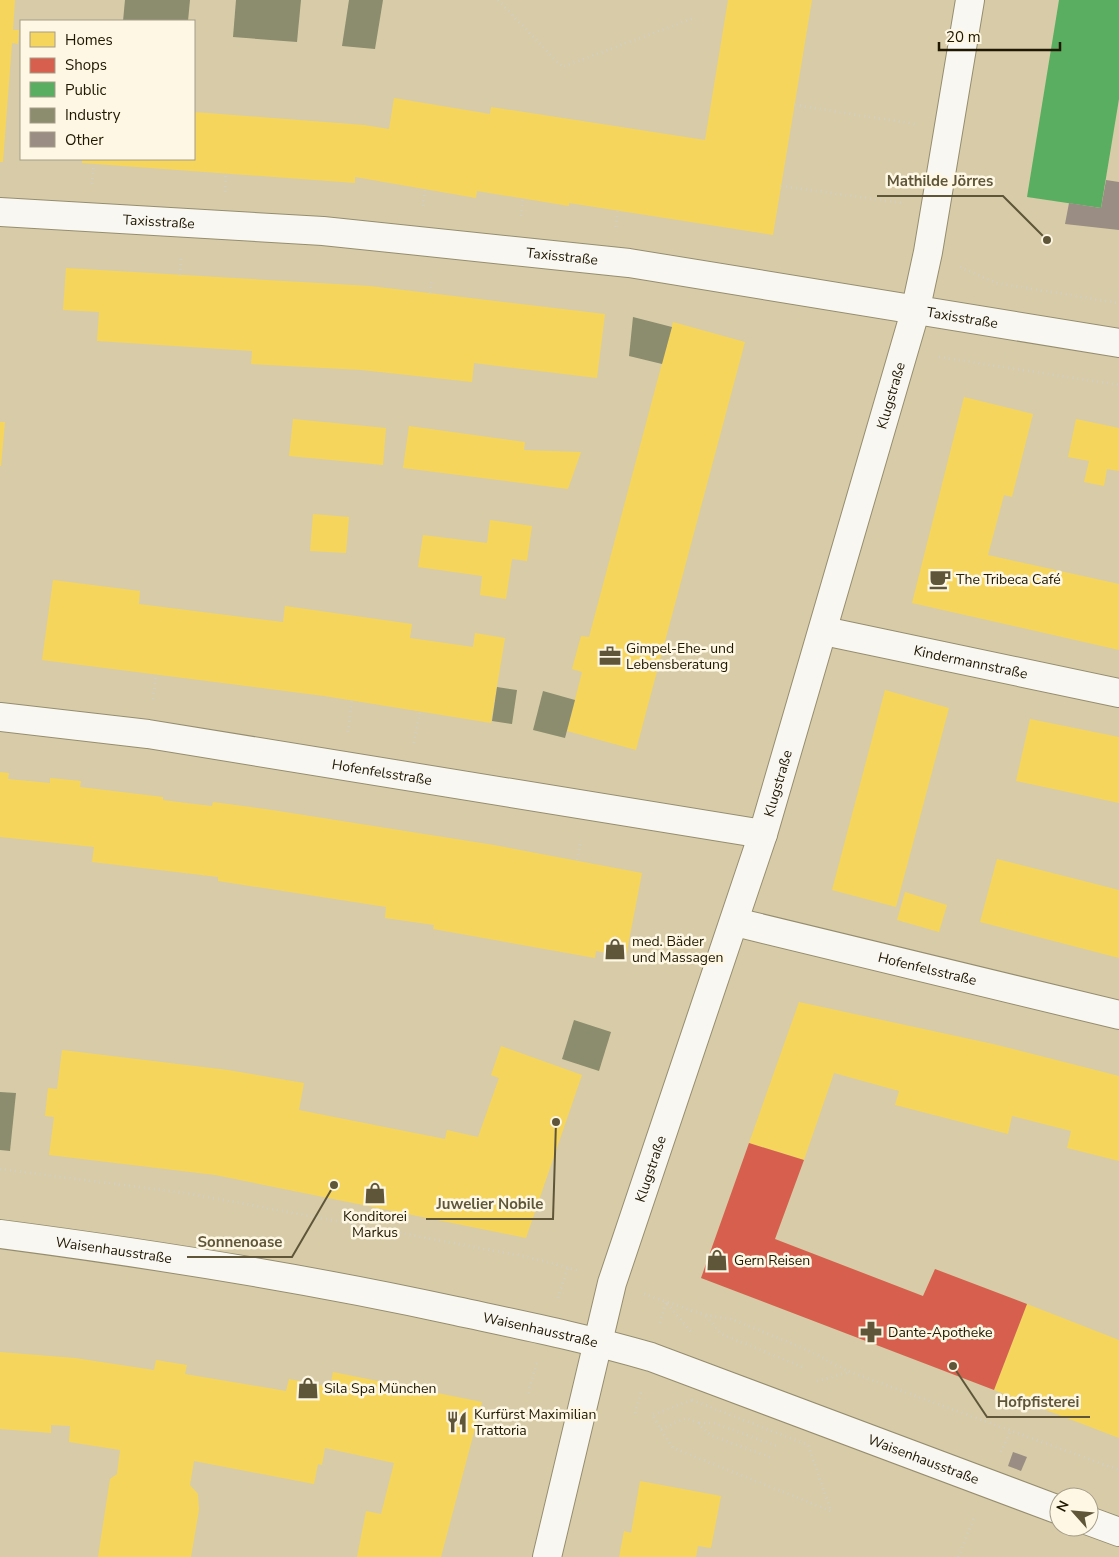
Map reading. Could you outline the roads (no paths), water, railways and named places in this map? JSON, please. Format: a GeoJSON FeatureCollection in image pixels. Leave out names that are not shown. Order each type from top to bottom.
{"type":"FeatureCollection","features":[{"type":"Feature","properties":{"kind":"street","name":"Klugstraße"},"geometry":{"type":"LineString","coordinates":[[547,1557],[612,1283],[735,922],[763,834],[824,630],[915,312],[928,252],[970,0]]}},
{"type":"Feature","properties":{"kind":"street","name":"Taxisstraße"},"geometry":{"type":"LineString","coordinates":[[0,212],[323,231],[629,263],[915,312],[1119,343]]}},
{"type":"Feature","properties":{"kind":"street","name":"Kindermannstraße"},"geometry":{"type":"LineString","coordinates":[[824,630],[1119,693]]}},
{"type":"Feature","properties":{"kind":"street","name":"Hofenfelsstraße"},"geometry":{"type":"LineString","coordinates":[[0,718],[148,734],[763,834]]}},
{"type":"Feature","properties":{"kind":"street","name":"Hofenfelsstraße"},"geometry":{"type":"LineString","coordinates":[[735,922],[1119,1015]]}},
{"type":"Feature","properties":{"kind":"street","name":"Waisenhausstraße"},"geometry":{"type":"LineString","coordinates":[[0,1234],[129,1250],[330,1284],[598,1341],[651,1357],[1049,1506]]}},
{"type":"Feature","properties":{"kind":"street"},"geometry":{"type":"LineString","coordinates":[[1099,1525],[1119,1532]]}},
{"type":"Feature","properties":{"kind":"place","name":"Mathilde Jörres"},"geometry":{"type":"Point","coordinates":[1047,240]}},
{"type":"Feature","properties":{"kind":"place","name":"The Tribeca Café"},"geometry":{"type":"Point","coordinates":[940,579]}},
{"type":"Feature","properties":{"kind":"place","name":"Gimpel-Ehe- und Lebensberatung"},"geometry":{"type":"Point","coordinates":[610,656]}},
{"type":"Feature","properties":{"kind":"place","name":"med. Bäder und Massagen"},"geometry":{"type":"Point","coordinates":[615,949]}},
{"type":"Feature","properties":{"kind":"place","name":"Juwelier Nobile"},"geometry":{"type":"Point","coordinates":[556,1122]}},
{"type":"Feature","properties":{"kind":"place","name":"Sonnenoase"},"geometry":{"type":"Point","coordinates":[334,1185]}},
{"type":"Feature","properties":{"kind":"place","name":"Konditorei Markus"},"geometry":{"type":"Point","coordinates":[375,1193]}},
{"type":"Feature","properties":{"kind":"place","name":"Gern Reisen"},"geometry":{"type":"Point","coordinates":[717,1260]}},
{"type":"Feature","properties":{"kind":"place","name":"Dante-Apotheke"},"geometry":{"type":"Point","coordinates":[871,1332]}},
{"type":"Feature","properties":{"kind":"place","name":"Hofpfisterei"},"geometry":{"type":"Point","coordinates":[953,1366]}},
{"type":"Feature","properties":{"kind":"place","name":"Sila Spa München"},"geometry":{"type":"Point","coordinates":[308,1388]}},
{"type":"Feature","properties":{"kind":"place","name":"Kurfürst Maximilian Trattoria"},"geometry":{"type":"Point","coordinates":[457,1422]}}]}
